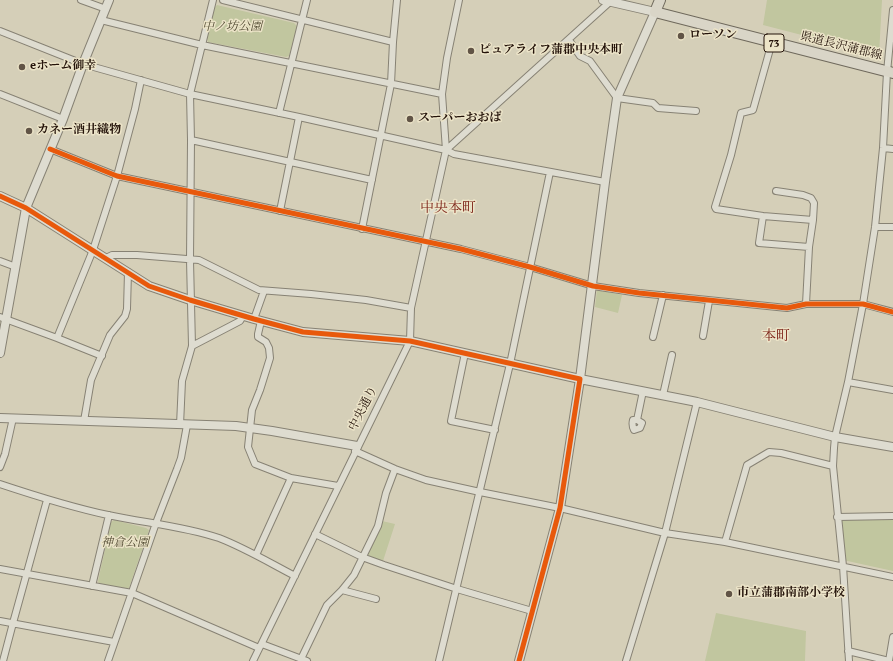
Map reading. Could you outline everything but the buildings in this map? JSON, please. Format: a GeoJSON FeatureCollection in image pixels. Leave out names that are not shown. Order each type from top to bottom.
{"type":"FeatureCollection","features":[{"type":"Feature","properties":{"kind":"main road"},"geometry":{"type":"LineString","coordinates":[[655,12],[660,0]]}},
{"type":"Feature","properties":{"kind":"main road","name":"県道長沢蒲郡線"},"geometry":{"type":"LineString","coordinates":[[655,12],[890,72]]}},
{"type":"Feature","properties":{"kind":"street"},"geometry":{"type":"LineString","coordinates":[[81,0],[106,8]]}},
{"type":"Feature","properties":{"kind":"street"},"geometry":{"type":"LineString","coordinates":[[0,353],[3,319],[16,267],[26,208],[63,119],[109,0]]}},
{"type":"Feature","properties":{"kind":"street"},"geometry":{"type":"LineString","coordinates":[[108,661],[156,523],[181,458],[184,425],[182,381],[192,346],[190,300],[190,94],[213,0]]}},
{"type":"Feature","properties":{"kind":"street"},"geometry":{"type":"LineString","coordinates":[[223,0],[393,42]]}},
{"type":"Feature","properties":{"kind":"street"},"geometry":{"type":"LineString","coordinates":[[279,113],[307,0]]}},
{"type":"Feature","properties":{"kind":"street"},"geometry":{"type":"LineString","coordinates":[[362,229],[392,84],[393,42],[397,0]]}},
{"type":"Feature","properties":{"kind":"street","name":"中央通り"},"geometry":{"type":"LineString","coordinates":[[253,661],[315,534],[333,501],[338,486],[410,341],[411,308],[446,150],[442,94],[447,58],[460,0]]}},
{"type":"Feature","properties":{"kind":"street"},"geometry":{"type":"LineString","coordinates":[[446,150],[569,40],[608,1],[655,12],[617,98],[605,182],[593,286],[560,508],[519,661]]}},
{"type":"Feature","properties":{"kind":"street"},"geometry":{"type":"LineString","coordinates":[[849,661],[843,566],[833,466],[835,436],[848,382],[863,304],[875,227],[890,72],[893,10]]}},
{"type":"Feature","properties":{"kind":"street"},"geometry":{"type":"LineString","coordinates":[[101,20],[202,45],[442,94]]}},
{"type":"Feature","properties":{"kind":"street"},"geometry":{"type":"LineString","coordinates":[[0,31],[83,64],[190,94],[446,150],[454,154],[605,182]]}},
{"type":"Feature","properties":{"kind":"street"},"geometry":{"type":"LineString","coordinates":[[569,40],[580,56],[590,61],[617,98],[653,104],[658,108],[696,111]]}},
{"type":"Feature","properties":{"kind":"street"},"geometry":{"type":"LineString","coordinates":[[772,42],[753,110],[741,113],[731,155],[715,207],[716,210],[813,220]]}},
{"type":"Feature","properties":{"kind":"street"},"geometry":{"type":"LineString","coordinates":[[57,338],[93,250],[117,176],[135,109],[141,80]]}},
{"type":"Feature","properties":{"kind":"street"},"geometry":{"type":"LineString","coordinates":[[0,94],[63,119]]}},
{"type":"Feature","properties":{"kind":"street"},"geometry":{"type":"LineString","coordinates":[[280,211],[300,117]]}},
{"type":"Feature","properties":{"kind":"street"},"geometry":{"type":"LineString","coordinates":[[191,140],[372,180]]}},
{"type":"Feature","properties":{"kind":"street"},"geometry":{"type":"LineString","coordinates":[[883,148],[893,149]]}},
{"type":"Feature","properties":{"kind":"street"},"geometry":{"type":"LineString","coordinates":[[50,149],[117,176],[500,258],[593,286],[709,301],[727,301],[787,308],[806,304],[863,304],[893,312]]}},
{"type":"Feature","properties":{"kind":"street"},"geometry":{"type":"LineString","coordinates":[[439,661],[510,364],[550,172]]}},
{"type":"Feature","properties":{"kind":"street"},"geometry":{"type":"LineString","coordinates":[[776,191],[803,195],[811,198],[814,203],[809,247],[806,304]]}},
{"type":"Feature","properties":{"kind":"street"},"geometry":{"type":"LineString","coordinates":[[0,196],[26,208],[149,286],[257,320],[303,332],[410,341],[580,379],[697,402],[835,436],[893,447]]}},
{"type":"Feature","properties":{"kind":"street"},"geometry":{"type":"LineString","coordinates":[[763,216],[759,243],[809,247]]}},
{"type":"Feature","properties":{"kind":"street"},"geometry":{"type":"LineString","coordinates":[[875,227],[893,227]]}},
{"type":"Feature","properties":{"kind":"street"},"geometry":{"type":"LineString","coordinates":[[106,258],[112,255],[137,255],[199,260],[259,290],[366,300],[411,308]]}},
{"type":"Feature","properties":{"kind":"street"},"geometry":{"type":"LineString","coordinates":[[0,261],[16,267]]}},
{"type":"Feature","properties":{"kind":"street"},"geometry":{"type":"LineString","coordinates":[[84,421],[91,380],[110,335],[125,316],[128,272]]}},
{"type":"Feature","properties":{"kind":"street"},"geometry":{"type":"LineString","coordinates":[[264,291],[257,320],[258,337],[266,342],[269,348],[270,358],[252,410],[248,447],[255,464],[291,478],[338,486]]}},
{"type":"Feature","properties":{"kind":"street"},"geometry":{"type":"LineString","coordinates":[[653,337],[663,295]]}},
{"type":"Feature","properties":{"kind":"street"},"geometry":{"type":"LineString","coordinates":[[703,336],[709,301]]}},
{"type":"Feature","properties":{"kind":"street"},"geometry":{"type":"LineString","coordinates":[[192,346],[240,321],[243,316]]}},
{"type":"Feature","properties":{"kind":"street"},"geometry":{"type":"LineString","coordinates":[[3,319],[102,356]]}},
{"type":"Feature","properties":{"kind":"street"},"geometry":{"type":"LineString","coordinates":[[465,354],[451,421],[495,430]]}},
{"type":"Feature","properties":{"kind":"street"},"geometry":{"type":"LineString","coordinates":[[663,395],[672,355]]}},
{"type":"Feature","properties":{"kind":"street"},"geometry":{"type":"LineString","coordinates":[[848,382],[893,390]]}},
{"type":"Feature","properties":{"kind":"street"},"geometry":{"type":"LineString","coordinates":[[637,420],[643,391]]}},
{"type":"Feature","properties":{"kind":"street"},"geometry":{"type":"LineString","coordinates":[[626,661],[665,533],[697,402]]}},
{"type":"Feature","properties":{"kind":"street"},"geometry":{"type":"LineString","coordinates":[[0,418],[249,428],[356,449],[394,469],[426,480],[560,508],[665,533],[725,542],[893,577]]}},
{"type":"Feature","properties":{"kind":"street"},"geometry":{"type":"LineString","coordinates":[[0,467],[5,454],[13,418]]}},
{"type":"Feature","properties":{"kind":"street"},"geometry":{"type":"LineString","coordinates":[[725,542],[747,465],[769,452],[781,453],[833,466]]}},
{"type":"Feature","properties":{"kind":"street"},"geometry":{"type":"LineString","coordinates":[[0,569],[132,593],[260,646],[301,660],[327,605],[354,575],[378,526],[386,493],[394,469]]}},
{"type":"Feature","properties":{"kind":"street"},"geometry":{"type":"LineString","coordinates":[[256,555],[291,478]]}},
{"type":"Feature","properties":{"kind":"street"},"geometry":{"type":"LineString","coordinates":[[0,484],[47,500],[109,515],[182,528],[218,538],[256,555],[295,576]]}},
{"type":"Feature","properties":{"kind":"street"},"geometry":{"type":"LineString","coordinates":[[3,661],[12,623],[47,500]]}},
{"type":"Feature","properties":{"kind":"street"},"geometry":{"type":"LineString","coordinates":[[92,586],[109,515]]}},
{"type":"Feature","properties":{"kind":"street"},"geometry":{"type":"LineString","coordinates":[[838,517],[893,516]]}},
{"type":"Feature","properties":{"kind":"street"},"geometry":{"type":"LineString","coordinates":[[315,534],[362,557],[457,589],[532,611]]}},
{"type":"Feature","properties":{"kind":"street"},"geometry":{"type":"LineString","coordinates":[[342,590],[376,599]]}},
{"type":"Feature","properties":{"kind":"street"},"geometry":{"type":"LineString","coordinates":[[0,620],[114,642]]}},
{"type":"Feature","properties":{"kind":"street"},"geometry":{"type":"LineString","coordinates":[[848,651],[889,661],[893,637]]}},
{"type":"Feature","properties":{"kind":"green space"},"geometry":{"type":"Polygon","coordinates":[[[767,0],[882,0],[879,55],[763,25],[767,0]]]}},
{"type":"Feature","properties":{"kind":"green space","name":"中ノ坊公園"},"geometry":{"type":"Polygon","coordinates":[[[217,5],[294,23],[297,26],[289,56],[286,57],[208,42],[207,38],[215,7],[217,5]]]}},
{"type":"Feature","properties":{"kind":"green space"},"geometry":{"type":"Polygon","coordinates":[[[597,290],[622,295],[618,313],[595,307],[597,290]]]}},
{"type":"Feature","properties":{"kind":"green space"},"geometry":{"type":"Polygon","coordinates":[[[893,518],[893,571],[843,560],[839,519],[893,518]]]}},
{"type":"Feature","properties":{"kind":"green space","name":"神倉公園"},"geometry":{"type":"Polygon","coordinates":[[[114,520],[149,530],[129,588],[126,589],[99,584],[98,581],[111,522],[114,520]]]}},
{"type":"Feature","properties":{"kind":"green space"},"geometry":{"type":"Polygon","coordinates":[[[382,521],[395,524],[383,561],[362,554],[382,521]]]}},
{"type":"Feature","properties":{"kind":"green space"},"geometry":{"type":"Polygon","coordinates":[[[716,613],[806,631],[805,661],[705,661],[716,613]]]}},
{"type":"Feature","properties":{"kind":"cycle path"},"geometry":{"type":"LineString","coordinates":[[50,149],[117,176],[461,249],[530,267],[593,286],[639,293],[787,308],[806,304],[863,304],[893,312]]}},
{"type":"Feature","properties":{"kind":"cycle path"},"geometry":{"type":"LineString","coordinates":[[0,196],[26,208],[149,286],[190,300],[303,332],[410,341],[580,379],[560,508],[519,661]]}},
{"type":"Feature","properties":{"kind":"place","name":"ローソン"},"geometry":{"type":"Point","coordinates":[681,36]}},
{"type":"Feature","properties":{"kind":"place","name":"ピュアライフ蒲郡中央本町"},"geometry":{"type":"Point","coordinates":[471,51]}},
{"type":"Feature","properties":{"kind":"place","name":"eホーム御幸"},"geometry":{"type":"Point","coordinates":[22,67]}},
{"type":"Feature","properties":{"kind":"place","name":"スーパーおおば"},"geometry":{"type":"Point","coordinates":[410,119]}},
{"type":"Feature","properties":{"kind":"place","name":"カネー酒井織物"},"geometry":{"type":"Point","coordinates":[29,131]}},
{"type":"Feature","properties":{"kind":"place","name":"市立蒲郡南部小学校"},"geometry":{"type":"Point","coordinates":[729,594]}},
{"type":"Feature","properties":{"kind":"district","name":"中央本町"},"geometry":{"type":"Point","coordinates":[448,209]}},
{"type":"Feature","properties":{"kind":"district","name":"本町"},"geometry":{"type":"Point","coordinates":[776,337]}}]}
